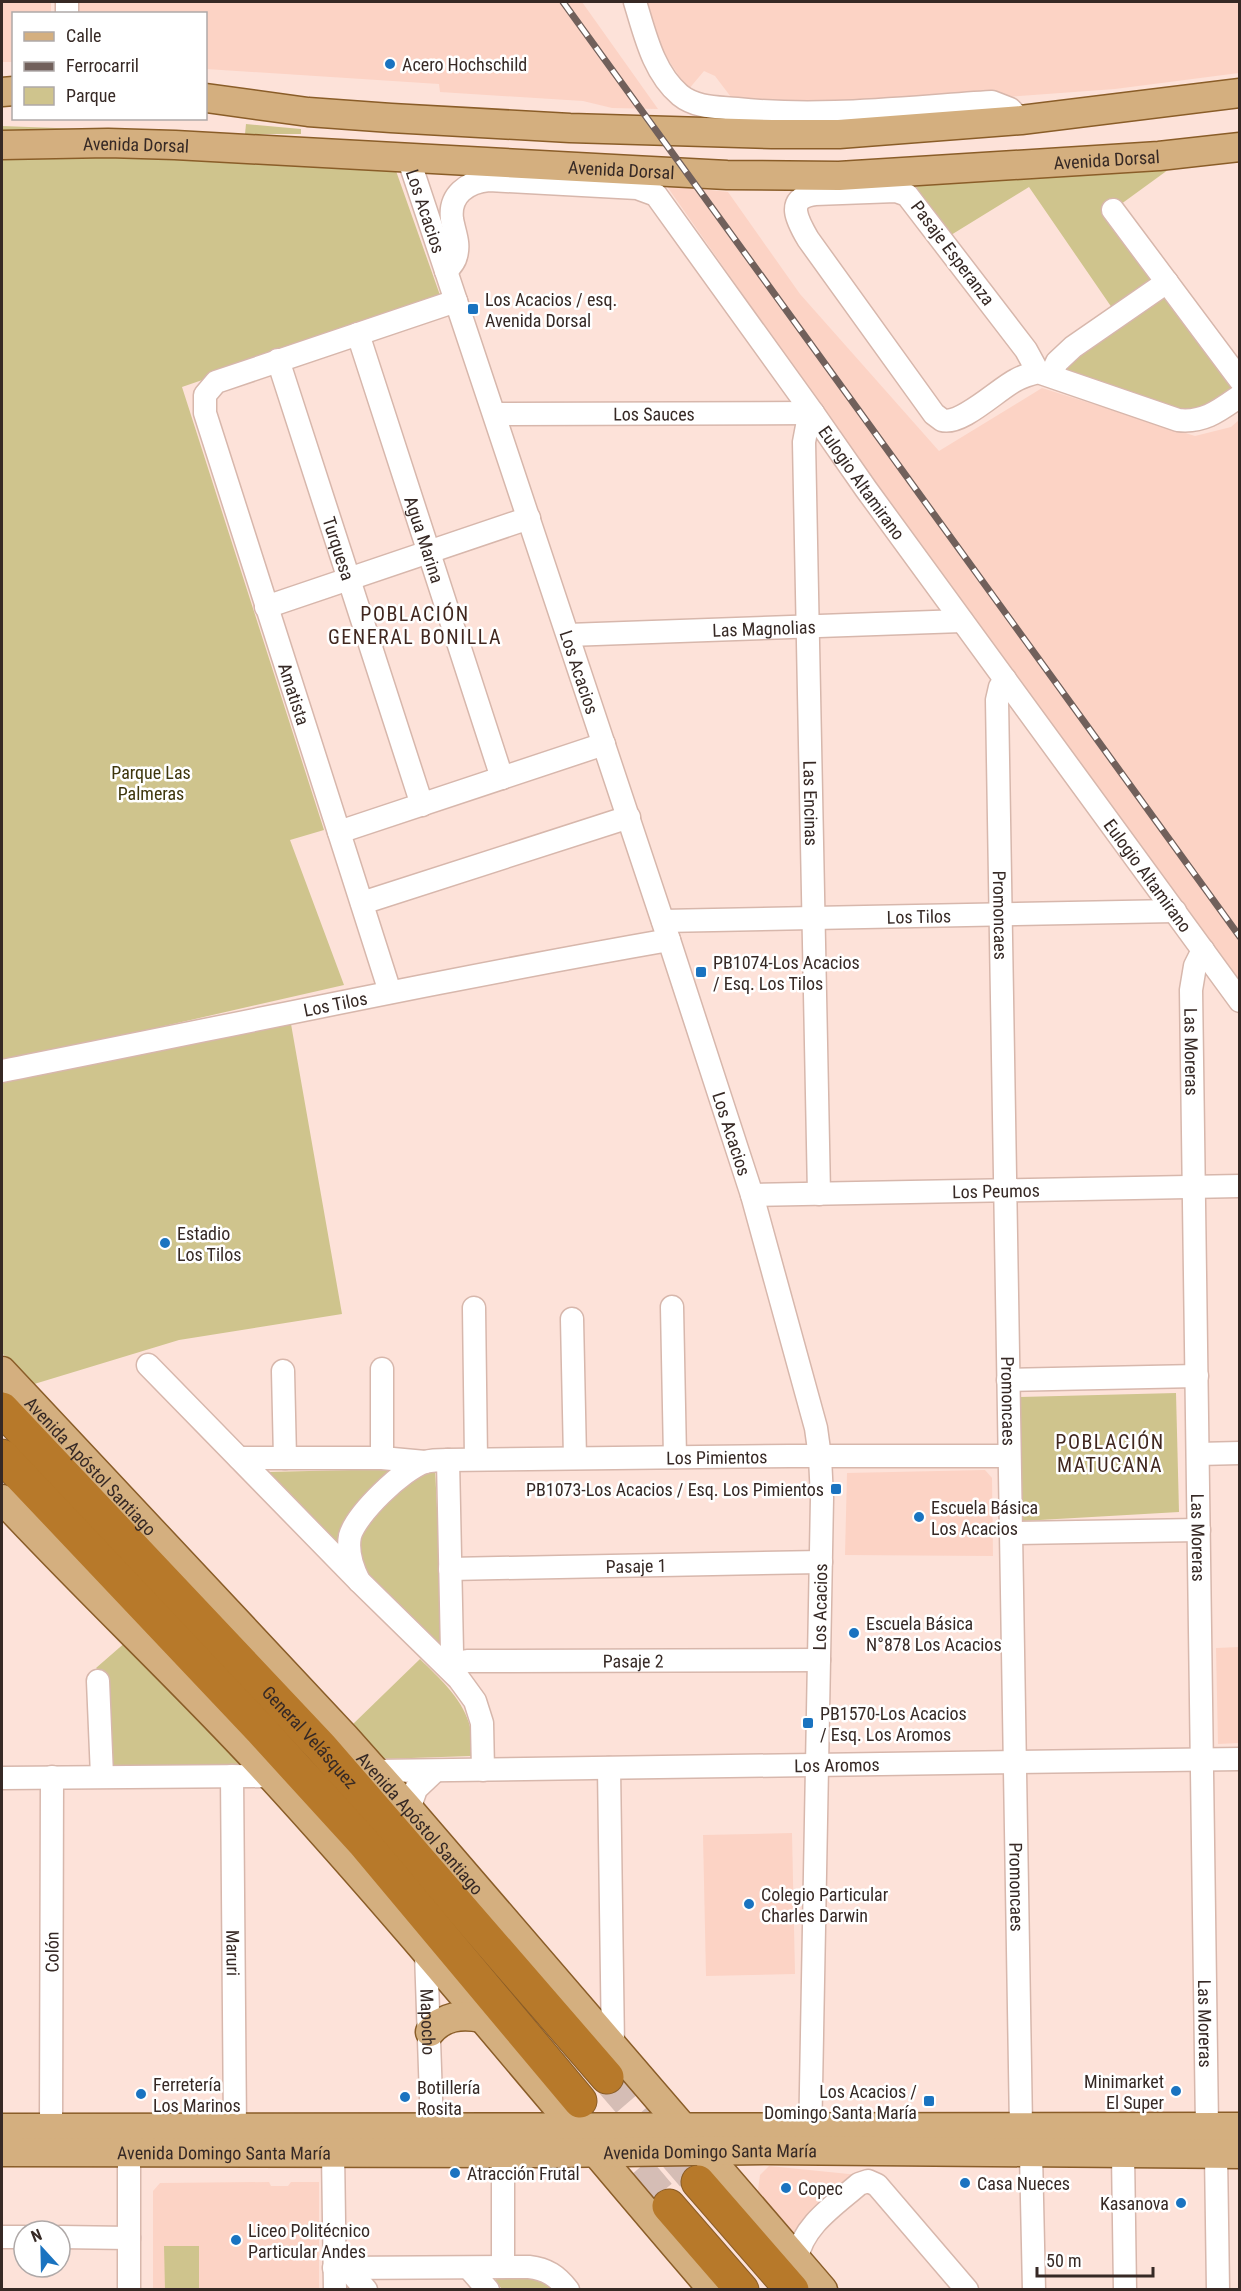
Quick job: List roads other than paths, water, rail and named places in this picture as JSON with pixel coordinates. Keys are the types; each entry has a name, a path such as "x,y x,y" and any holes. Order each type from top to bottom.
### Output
{"highway":[{"path":"5,1413 167,1550"},
{"name":"General Velásquez","path":"5,1413 321,1747 610,2062"},
{"name":"General Velásquez","path":"2,1456 10,1481 261,1730 364,1843 576,2114"},
{"path":"701,2167 794,2274"},
{"path":"669,2206 742,2289"}],"main road":[{"path":"207,98 308,112 391,118 570,128 772,134 882,132 1020,120 1239,93"},
{"path":"391,118 404,138 408,157"},
{"name":"Avenida Dorsal","path":"2,145 108,143 175,145 727,175 839,176 1239,150"},
{"name":"Avenida Apóstol Santiago","path":"2,1371 409,1809 610,2062 683,2127 701,2167 746,2200 794,2274 823,2289"},
{"path":"10,1481 144,1643 271,1776 482,2018 576,2114 594,2153 713,2289"},
{"path":"430,2032 440,2023 451,2018 464,2016 482,2018"},
{"name":"Avenida Domingo Santa María","path":"2,2128 432,2127 576,2114 810,2139 1031,2154 1228,2154"},
{"name":"Avenida Domingo Santa María","path":"2,2152 594,2153 701,2167 810,2139 1021,2127 1239,2127"},
{"path":"746,2200 748,2172 754,2161 765,2150"}],"street":[{"path":"635,2 648,45 664,75 679,94 702,106 765,112 828,113 992,102 1010,109 1020,120"},
{"name":"Los Acacios","path":"408,157 666,930 752,1196 810,1401 820,1457 822,1498 810,2139"},
{"name":"Eulogio Altamirano","path":"446,272 456,260 458,249 452,220 453,203 461,190 472,183 489,180 644,189 660,199 866,489 1239,1001"},
{"name":"Pasaje Esperanza","path":"896,191 907,195 1045,373 1026,375 1014,381 959,418 946,421 934,414 808,239 795,213 801,199 815,194 896,191"},
{"path":"1113,210 1239,380"},
{"path":"1167,282 1073,347 1045,373 1178,420 1194,421 1206,418 1239,396"},
{"path":"278,360 456,301"},
{"name":"Agua Marina","path":"357,334 502,778"},
{"name":"Amatista","path":"278,360 216,382 205,395 205,413 390,992"},
{"name":"Turquesa","path":"278,360 422,805"},
{"name":"Los Sauces","path":"495,414 813,413"},
{"name":"Las Encinas","path":"813,413 807,426 804,442 819,1194"},
{"path":"266,606 529,518"},
{"name":"Las Magnolias","path":"568,635 962,621"},
{"name":"Promoncaes","path":"1005,679 1000,687 997,700 1021,2127"},
{"path":"339,832 604,744"},
{"path":"362,903 628,817"},
{"name":"Los Tilos","path":"2,1071 295,1013 666,930 813,920 1175,911"},
{"name":"Las Moreras","path":"1203,950 1196,966 1191,990 1207,2127"},
{"name":"Los Peumos","path":"752,1196 1239,1186"},
{"path":"672,1307 675,1457"},
{"path":"474,1308 476,1460"},
{"path":"572,1319 575,1458"},
{"path":"148,1365 239,1458"},
{"path":"382,1369 382,1458"},
{"path":"283,1371 285,1458"},
{"path":"1008,1380 1197,1376"},
{"path":"1198,1454 1239,1453"},
{"name":"Los Pimientos","path":"239,1458 382,1458 425,1462 575,1458 1009,1456"},
{"name":"Los Pimientos","path":"239,1458 359,1581 448,1667 466,1688 479,1712 484,1736 483,1770"},
{"path":"448,1460 452,1652 448,1667"},
{"name":"Los Pimientos","path":"359,1581 351,1561 349,1548 354,1525 394,1483 425,1462"},
{"path":"1011,1533 1199,1530"},
{"name":"Pasaje 1","path":"450,1569 821,1562"},
{"name":"Pasaje 2","path":"448,1667 467,1661 819,1660"},
{"path":"98,1681 102,1776"},
{"name":"Los Aromos","path":"375,1771 1239,1759"},
{"path":"609,1768 610,2062"},
{"path":"409,1809 416,1789 435,1771"},
{"name":"Maruri","path":"232,1776 236,2129"},
{"path":"2,1778 271,1776"},
{"name":"Colón","path":"51,2128 52,1777"},
{"name":"Mapocho","path":"426,1953 432,2127"},
{"path":"129,2152 129,2289"},
{"path":"333,2152 339,2275"},
{"path":"503,2153 503,2267"},
{"path":"1031,2154 1034,2289"},
{"path":"1123,2154 1125,2289"},
{"path":"1218,2289 1228,2154"},
{"path":"794,2274 801,2242 810,2228 859,2184 868,2181 877,2186 968,2289"},
{"path":"72,2237 129,2238"},
{"path":"339,2275 469,2268 538,2268 554,2274 568,2289"},
{"path":"469,2268 488,2289"},
{"path":"339,2275 366,2289"}],"tunnel":[{"path":"607,2077 698,2182"},
{"path":"606,2132 669,2206"}],"railway":[{"path":"563,2 1240,937"}],"place":[{"name":"Acero Hochschild","path":"390,64"},
{"name":"Los Acacios / esq. Avenida Dorsal","path":"473,309"},
{"name":"PB1074-Los Acacios / Esq. Los Tilos","path":"701,972"},
{"name":"Estadio Los Tilos","path":"165,1243"},
{"name":"PB1073-Los Acacios / Esq. Los Pimientos","path":"836,1489"},
{"name":"Escuela Básica Los Acacios","path":"919,1517"},
{"name":"Escuela Básica N°878 Los Acacios","path":"854,1633"},
{"name":"PB1570-Los Acacios / Esq. Los Aromos","path":"808,1723"},
{"name":"Colegio Particular Charles Darwin","path":"749,1904"},
{"name":"Minimarket El Super","path":"1176,2091"},
{"name":"Ferretería Los Marinos","path":"141,2094"},
{"name":"Botillería Rosita","path":"405,2097"},
{"name":"Los Acacios / Domingo Santa María","path":"929,2101"},
{"name":"Atracción Frutal","path":"455,2173"},
{"name":"Casa Nueces","path":"965,2183"},
{"name":"Copec","path":"786,2188"},
{"name":"Kasanova","path":"1181,2203"},
{"name":"Liceo Politécnico Particular Andes","path":"236,2240"}],"district":[{"name":"POBLACIÓN GENERAL BONILLA","path":"415,626"},
{"name":"POBLACIÓN MATUCANA","path":"1110,1454"}],"park label":[{"name":"Parque Las Palmeras","path":"151,782"}]}
